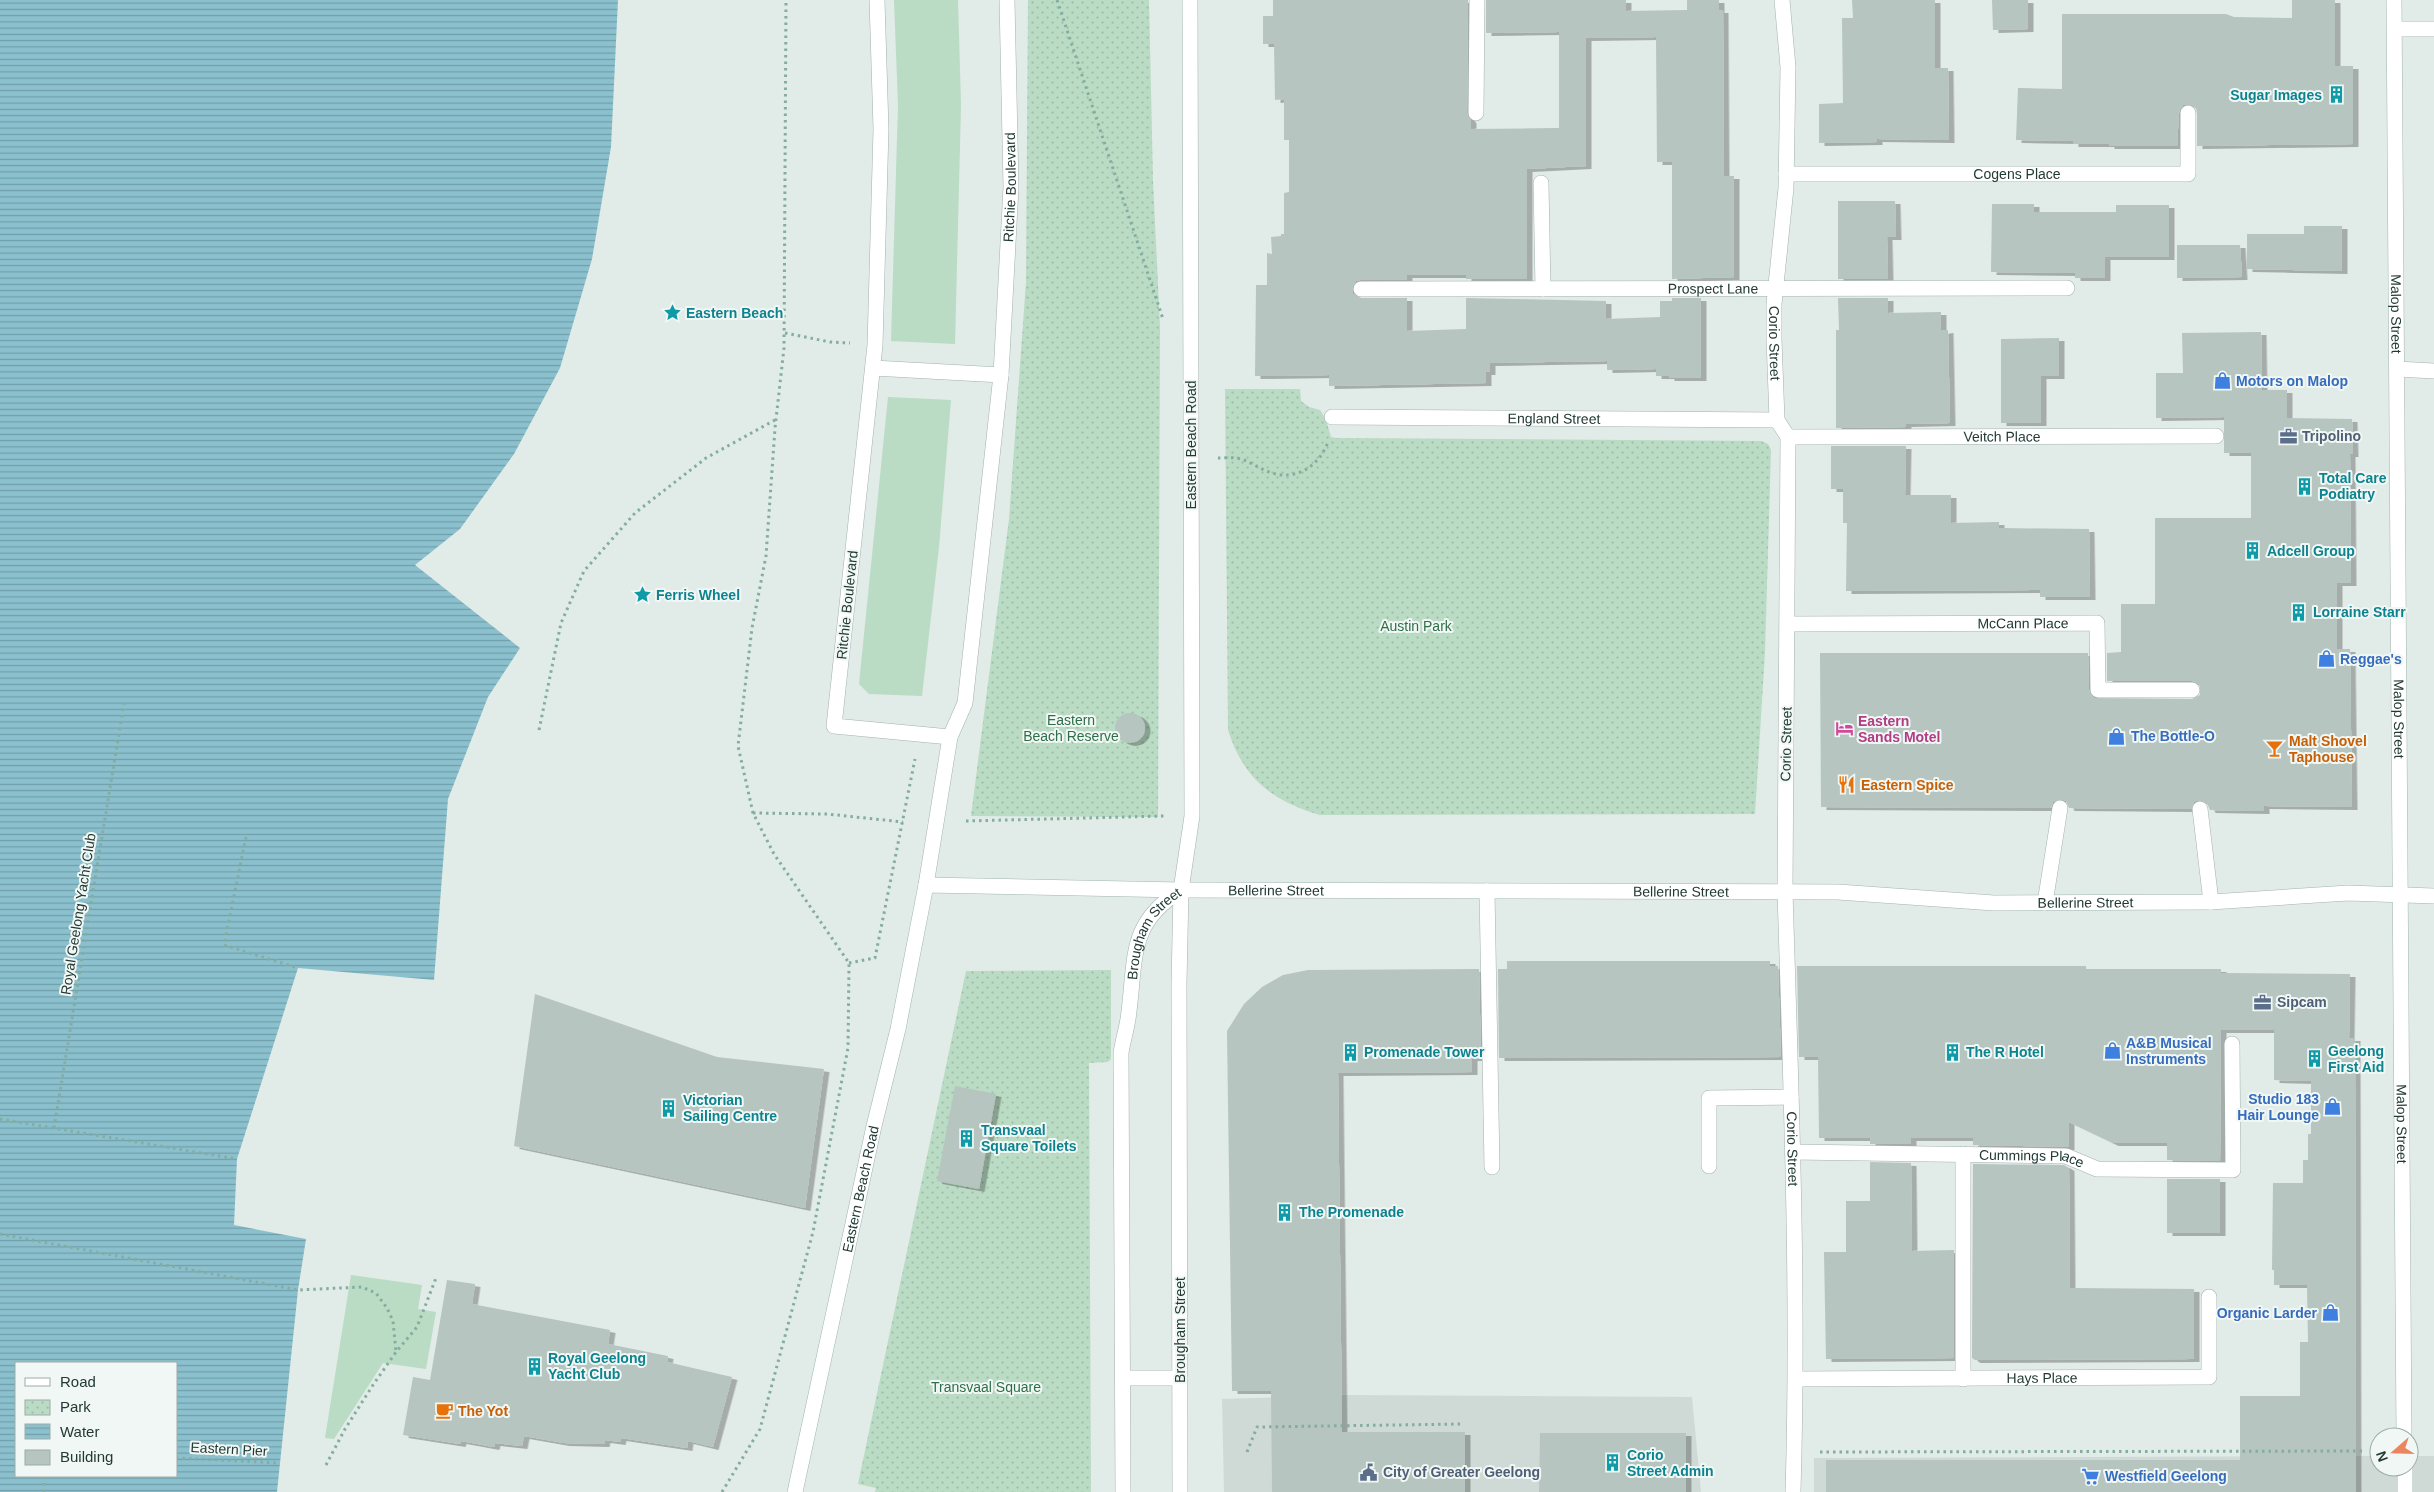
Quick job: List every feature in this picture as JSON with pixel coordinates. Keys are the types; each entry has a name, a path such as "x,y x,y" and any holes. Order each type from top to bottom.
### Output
{"street":[{"name":"Ritchie Boulevard","path":"877,0 881,129 875,345 834,726 950,736"},
{"name":"Ritchie Boulevard","path":"926,885 950,736 964,702 1001,375 1011,188 1007,0"},
{"name":"Eastern Beach Road","path":"1181,890 1192,816 1190,0"},
{"path":"1476,114 1478,0"},
{"name":"Corio Street","path":"1777,420 1774,339 1776,289 1786,174 1788,67 1782,0"},
{"name":"Malop Street","path":"2394,0 2404,1427"},
{"path":"2395,29 2434,29"},
{"name":"Cogens Place","path":"1786,174 2188,174 2188,113"},
{"path":"1541,183 1543,289"},
{"name":"Prospect Lane","path":"1361,289 2067,288"},
{"path":"873,368 1001,375"},
{"path":"2397,370 2434,371"},
{"name":"England Street","path":"1332,417 1777,420"},
{"path":"1777,420 1788,437"},
{"name":"Veitch Place","path":"1788,437 2216,436"},
{"name":"Corio Street","path":"1788,437 1785,891 1793,1152 1796,1380 1793,1492"},
{"name":"McCann Place","path":"1788,624 2097,623 2098,690 2192,690"},
{"path":"2045,903 2060,808"},
{"path":"2200,809 2211,902"},
{"name":"Eastern Beach Road","path":"795,1492 874,1126 898,1029 926,885"},
{"name":"Bellerine Street","path":"926,885 1181,890 1785,891 1838,892 1994,904 2211,902 2348,893 2434,896"},
{"name":"Brougham Street","path":"1180,1492 1179,984 1181,890"},
{"name":"Brougham Street","path":"1123,1492 1120,1052 1129,1014 1137,945 1142,930 1154,910 1181,890"},
{"path":"1487,891 1492,1167"},
{"name":"Cummings Place","path":"1793,1152 2066,1156 2097,1169 2232,1170 2232,1044"},
{"path":"1709,1166 1709,1098 1791,1097"},
{"path":"1963,1154 1963,1379"},
{"name":"Hays Place","path":"1796,1380 2209,1377 2209,1297"},
{"path":"1123,1378 1180,1378"},
{"path":"2405,1477 2405,1492"}],"path":[{"path":"722,1492 760,1428 813,1232 848,1048 849,963 774,854 753,813 738,746 752,628 766,556 784,333 786,0"},
{"path":"1057,0 1166,327"},
{"path":"784,333 830,342 875,345"},
{"path":"1218,458 1239,458 1279,475 1302,472 1316,464 1325,450 1332,417"},
{"path":"539,730 561,622 584,571 635,513 706,458 776,420"},
{"name":"Royal Geelong Yacht Club","path":"54,1128 124,703"},
{"path":"849,963 874,958 903,822 919,733"},
{"path":"753,813 827,814 903,822"},
{"path":"966,821 1165,817"},
{"path":"246,837 224,946 298,968"},
{"path":"0,1119 237,1159"},
{"path":"0,1234 298,1290 362,1287 376,1293 387,1308 393,1321 396,1352"},
{"path":"326,1465 345,1429 396,1352 417,1327 436,1278"},
{"path":"1247,1452 1257,1427 1462,1424"},
{"path":"1820,1452 2364,1451"},
{"name":"Eastern Pier","path":"178,1458 280,1463"},
{"path":"44,1477 44,1492"}],"shaded area":[{"path":"1348,1395 1692,1397 1701,1492 1224,1492 1222,1399"},
{"name":"Westfield Geelong","path":"2369,1456 2369,1477 2419,1477 2419,1456 2434,1456 2434,1492 1814,1492 1814,1458"}],"green space":[{"path":"894,0 958,0 961,106 955,344 891,341 898,105"},
{"name":"Eastern Beach Reserve","path":"1028,0 1149,0 1153,181 1160,327 1158,817 971,816 1009,519 1026,282"},
{"name":"Austin Park","path":"1225,389 1300,389 1301,401 1309,407 1320,410 1326,420 1331,437 1336,438 1761,441 1768,444 1771,450 1765,652 1755,814 1320,815 1287,803 1274,795 1251,774 1242,762 1228,730"},
{"path":"888,397 951,400 939,547 922,696 869,694 859,684"},
{"name":"Transvaal Square","path":"1111,970 1111,1059 1108,1062 1089,1063 1091,1492 875,1492 876,1488 858,1484 966,971"},
{"path":"351,1275 422,1285 418,1309 436,1312 426,1369 383,1363 334,1439 325,1438"}],"water":[{"path":"0,0 618,0 611,147 592,259 560,368 514,454 460,529 415,565 520,648 488,697 448,799 434,980 298,968 237,1159 234,1225 306,1239 298,1290 277,1492 0,1492"}],"building":[{"path":"1273,0 1468,0 1467,113 1471,121 1471,129 1559,128 1559,32 1486,33 1486,0 1626,0 1626,11 1687,10 1687,0 1719,0 1719,10 1723,10 1724,176 1734,176 1734,277 1672,279 1672,162 1657,162 1656,37 1586,38 1586,166 1527,169 1527,279 1466,279 1466,275 1407,275 1407,280 1356,281 1352,289 1353,294 1361,298 1407,298 1407,331 1466,329 1466,298 1606,301 1606,319 1660,317 1660,301 1672,301 1672,298 1701,298 1701,378 1656,376 1656,369 1607,370 1607,361 1490,363 1490,372 1486,372 1486,383 1329,386 1329,375 1255,376 1256,285 1267,285 1267,253 1272,254 1271,237 1284,234 1284,193 1289,192 1289,140 1284,140 1284,99 1275,100 1274,44 1263,44 1263,16 1273,16"},
{"path":"1852,0 1935,0 1935,68 1948,68 1949,140 1877,139 1877,142 1819,143 1819,104 1843,103 1842,18 1853,18"},
{"path":"1992,0 2028,0 2028,29 1993,30"},
{"path":"2292,0 2335,0 2335,66 2353,66 2353,144 2197,146 2196,108 2188,104 2183,105 2179,113 2177,146 2109,146 2109,144 2073,144 2073,141 2016,140 2018,88 2062,89 2062,14 2226,14 2234,17 2292,18"},
{"path":"1838,201 1895,201 1896,237 1887,237 1888,279 1838,279"},
{"path":"1992,204 2034,204 2034,212 2116,212 2116,205 2169,205 2169,257 2105,257 2105,278 2075,278 2075,273 1991,272"},
{"path":"2304,226 2342,226 2342,271 2247,269 2247,234 2304,234"},
{"path":"2177,245 2240,245 2242,277 2177,278"},
{"path":"1838,298 1888,298 1888,313 1941,312 1941,331 1948,330 1950,423 1906,424 1906,427 1836,428 1836,330 1839,330"},
{"path":"2261,332 2262,390 2287,390 2287,418 2352,419 2353,454 2350,454 2351,583 2337,583 2337,649 2350,649 2352,807 2264,806 2264,811 2210,810 2207,803 2199,800 2194,802 2191,809 2069,808 2066,801 2061,799 2053,802 2051,808 1821,807 1820,653 2088,653 2089,690 2094,698 2192,699 2200,695 2200,686 2192,681 2107,681 2107,653 2121,652 2121,604 2155,604 2155,518 2251,518 2251,453 2224,453 2224,417 2156,418 2156,373 2183,373 2182,333"},
{"path":"2059,338 2059,376 2041,376 2041,423 2001,423 2001,339"},
{"path":"1831,446 1906,446 1905,495 1951,495 1951,523 1999,522 1999,528 2089,529 2090,597 2040,597 2040,590 1846,591 1847,523 1843,523 1843,489 1831,489"},
{"path":"1130,713 1141,717 1145,728 1141,739 1130,743 1119,739 1115,728 1119,717"},
{"path":"1507,961 1770,961 1770,966 1778,966 1781,1057 1499,1058 1498,969 1507,969"},
{"path":"1797,966 2086,966 2086,969 2221,969 2221,973 2350,974 2349,1038 2355,1038 2356,1492 1826,1492 1826,1460 2240,1460 2240,1396 2300,1396 2300,1342 2308,1342 2307,1285 2274,1285 2274,1270 2272,1270 2273,1183 2303,1183 2303,1160 2308,1160 2308,1134 2311,1134 2311,1081 2274,1080 2274,1030 2221,1030 2220,1161 2167,1160 2167,1143 2113,1143 2069,1122 2069,1147 1973,1145 1973,1138 1911,1138 1911,1144 1870,1144 1870,1138 1819,1138 1818,1057 1799,1057"},
{"path":"1479,969 1481,1058 1472,1058 1472,1072 1338,1073 1342,1432 1465,1432 1465,1492 1272,1492 1271,1391 1232,1391 1227,1031 1244,1004 1262,987 1283,975 1308,970"},
{"name":"Victorian Sailing Centre","path":"535,994 717,1057 824,1069 805,1208 514,1146"},
{"name":"Transvaal Square Toilets","path":"955,1086 996,1094 979,1189 937,1181"},
{"path":"1870,1162 1911,1163 1912,1251 1954,1250 1954,1358 1826,1359 1824,1252 1846,1252 1846,1201 1870,1201"},
{"path":"1973,1164 2064,1165 2069,1168 2070,1288 2194,1289 2194,1359 1975,1360 1972,1358"},
{"path":"2167,1179 2220,1179 2220,1233 2167,1233"},
{"name":"Royal Geelong Yacht Club","path":"447,1280 475,1284 472,1304 610,1330 608,1344 668,1356 667,1362 732,1377 713,1447 688,1441 687,1448 621,1438 620,1442 605,1440 604,1444 564,1443 524,1436 522,1446 495,1443 494,1447 461,1441 460,1444 403,1435 413,1377 430,1380"},
{"name":"Corio Street Admin","path":"1540,1433 1686,1433 1686,1492 1539,1492"}],"place":[{"name":"Sugar Images","path":"2336,95"},
{"name":"Eastern Beach","path":"672,313"},
{"name":"Motors on Malop","path":"2222,381"},
{"name":"Tripolino","path":"2288,436"},
{"name":"Total Care Podiatry","path":"2305,486"},
{"name":"Adcell Group","path":"2253,551"},
{"name":"Ferris Wheel","path":"642,595"},
{"name":"Lorraine Starr","path":"2299,612"},
{"name":"Reggae's","path":"2326,659"},
{"name":"Eastern Sands Motel","path":"1844,729"},
{"name":"The Bottle-O","path":"2117,736"},
{"name":"Malt Shovel Taphouse","path":"2275,749"},
{"name":"Eastern Spice","path":"1847,785"},
{"name":"Sipcam","path":"2263,1002"},
{"name":"A&B Musical Instruments","path":"2112,1051"},
{"name":"Promenade Tower","path":"1350,1052"},
{"name":"The R Hotel","path":"1952,1052"},
{"name":"Geelong First Aid","path":"2314,1059"},
{"name":"Studio 183 Hair Lounge","path":"2333,1107"},
{"name":"Victorian Sailing Centre","path":"669,1108"},
{"name":"Transvaal Square Toilets","path":"967,1138"},
{"name":"The Promenade","path":"1285,1212"},
{"name":"Organic Larder","path":"2331,1313"},
{"name":"Royal Geelong Yacht Club","path":"534,1366"},
{"name":"The Yot","path":"444,1411"},
{"name":"Corio Street Admin","path":"1613,1463"},
{"name":"City of Greater Geelong","path":"1369,1472"},
{"name":"Westfield Geelong","path":"2091,1476"}]}
